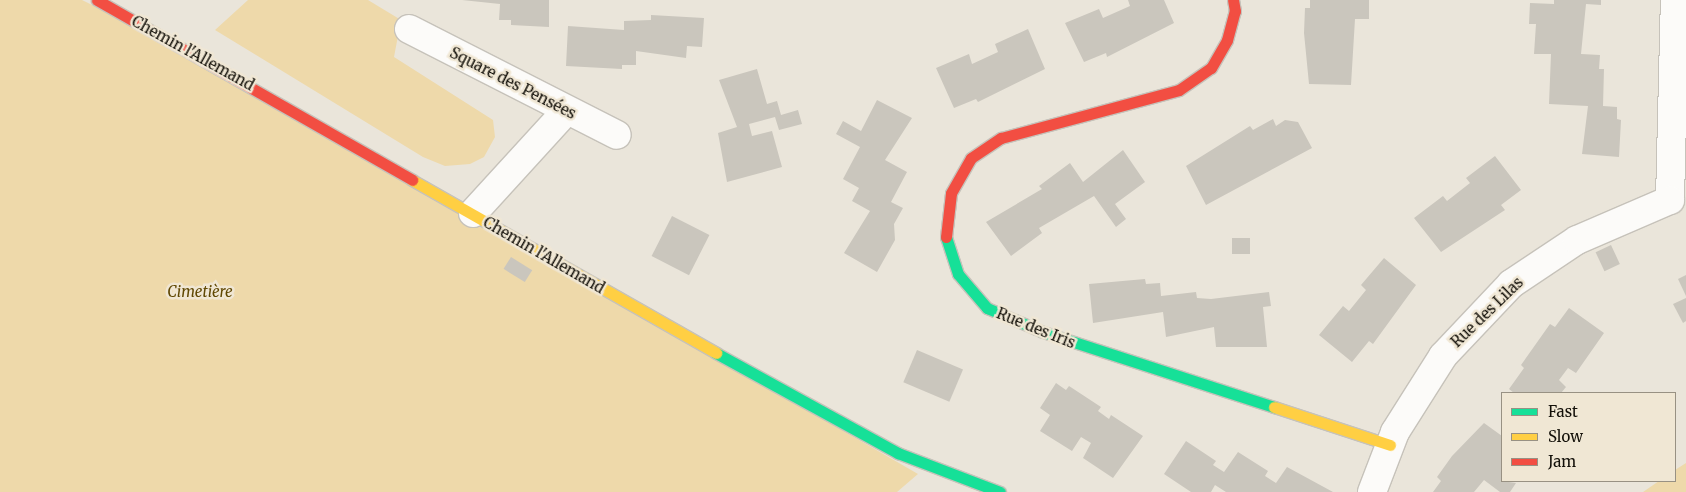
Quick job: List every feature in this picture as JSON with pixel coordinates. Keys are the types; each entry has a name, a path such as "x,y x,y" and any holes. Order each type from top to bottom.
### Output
{"street":[{"name":"Chemin l'Allemand","path":"97,0 898,453 1000,492"},
{"name":"Rue des Iris","path":"1233,0 1235,11 1227,40 1211,68 1179,90 1001,138 971,158 951,192 946,238 958,274 987,308 1043,332 1390,445"},
{"path":"1675,0 1680,50 1678,202"},
{"name":"Square des Pensées","path":"409,29 566,111 617,135"},
{"path":"473,214 566,111"},
{"name":"Rue des Lilas","path":"1372,492 1390,445 1443,356 1511,284 1577,240 1678,202"}],"green space":[{"name":"Cimetière","path":"0,0 82,0 177,47 918,474 897,492 0,492"},
{"path":"248,0 368,0 401,20 394,57 493,120 495,137 484,157 470,164 445,166 423,157 215,30"},
{"path":"1686,463 1686,492 1643,492 1658,482 1676,482 1676,469"}],"building":[{"path":"462,0 549,0 549,27 511,25 511,20 499,20 500,4"},
{"path":"1128,0 1164,0 1174,23 1107,57 1106,53 1084,62 1065,23 1099,9 1103,18 1130,6"},
{"path":"1310,0 1369,0 1369,19 1355,19 1351,85 1309,84 1304,33 1305,8 1310,8"},
{"path":"1554,0 1601,0 1601,5 1586,4 1581,54 1600,55 1599,69 1604,69 1603,106 1617,107 1617,119 1621,120 1619,157 1582,154 1588,106 1549,104 1551,54 1534,54 1536,24 1529,24 1530,3 1554,4"},
{"path":"651,15 704,18 702,47 687,46 686,58 636,51 636,65 622,65 622,69 566,66 568,26 624,30 624,21 651,20"},
{"path":"1028,29 1045,69 978,102 976,99 954,108 936,68 969,54 972,64 998,52 995,44"},
{"path":"757,69 767,104 777,101 781,115 798,110 802,124 779,130 775,117 749,124 752,136 772,131 782,167 727,182 718,133 737,127 719,80"},
{"path":"877,100 912,118 885,160 907,172 891,202 903,208 894,224 895,240 877,272 844,253 870,211 852,201 859,188 843,179 860,147 836,134 843,121 861,131"},
{"path":"1273,119 1276,126 1285,120 1298,122 1312,148 1206,205 1186,166 1250,126 1253,130"},
{"path":"1123,150 1145,182 1115,204 1126,219 1116,227 1094,196 1039,228 1042,233 1011,256 986,222 1042,189 1039,186 1070,163 1083,182"},
{"path":"1495,156 1521,190 1501,205 1505,210 1441,252 1414,218 1443,196 1447,201 1470,183 1466,178"},
{"path":"672,216 709,235 689,275 652,256"},
{"path":"1232,238 1250,238 1250,254 1232,254"},
{"path":"1611,245 1620,264 1604,271 1596,252"},
{"path":"511,257 532,270 525,282 504,269"},
{"path":"1384,258 1416,285 1373,344 1369,341 1352,362 1319,335 1343,306 1349,311 1366,290 1361,285"},
{"path":"1686,275 1686,296 1678,279"},
{"path":"1145,279 1146,284 1160,283 1161,296 1196,292 1197,298 1211,299 1269,292 1271,306 1263,307 1267,347 1216,347 1214,327 1166,337 1163,312 1093,323 1089,284"},
{"path":"1686,298 1686,321 1683,323 1673,304"},
{"path":"1569,308 1604,333 1576,373 1568,368 1559,380 1566,387 1562,392 1513,392 1509,389 1524,368 1521,365 1550,324 1555,327"},
{"path":"917,350 963,370 949,402 903,382"},
{"path":"1056,383 1066,390 1069,386 1101,407 1098,411 1109,419 1111,415 1143,436 1113,478 1083,458 1091,443 1081,437 1072,451 1040,431 1050,415 1040,408"},
{"path":"1484,423 1501,435 1501,482 1516,483 1510,492 1500,492 1484,480 1474,492 1433,492 1441,481 1437,477 1452,456"},
{"path":"1186,441 1216,461 1213,465 1224,472 1238,452 1268,471 1265,476 1276,483 1287,467 1333,492 1226,492 1215,485 1211,492 1191,492 1164,474"}],"traffic: fast":[{"path":"946,237 958,274 987,308 1043,332 1274,407"},
{"path":"716,353 898,453 1000,492"}],"traffic: slow":[{"path":"412,180 716,353"},
{"path":"1274,407 1390,445"}],"traffic: jam":[{"path":"97,0 412,180"},
{"path":"946,237 951,193 971,158 1001,138 1179,90 1211,68 1227,40 1235,11 1233,0"}]}
